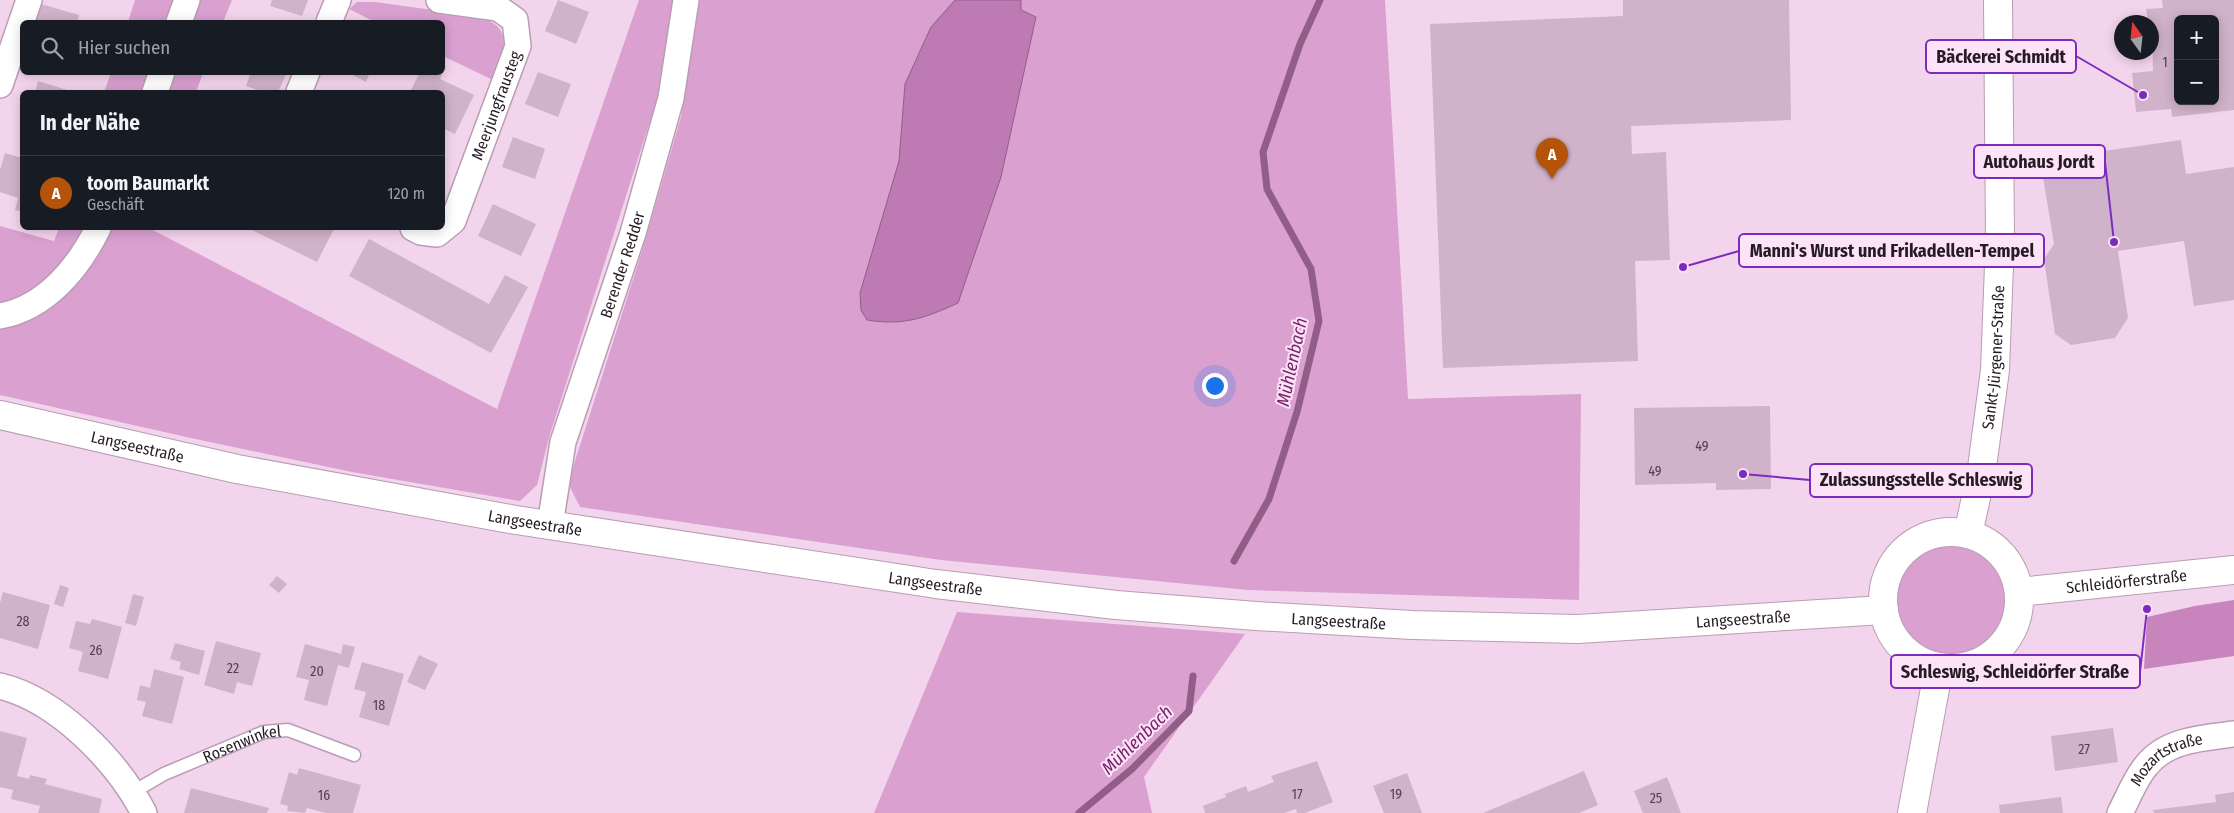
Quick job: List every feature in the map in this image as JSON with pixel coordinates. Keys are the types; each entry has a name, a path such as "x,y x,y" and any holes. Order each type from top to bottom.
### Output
{"street":[{"path":"22,20 29,0"},
{"path":"180,20 187,0"},
{"path":"330,20 338,0"},
{"name":"Meerjungfrausteg","path":"439,0 498,8 515,20 518,46 454,221 445,228"},
{"name":"Berender Redder","path":"550,525 563,442 634,234 671,98 686,0"},
{"name":"Sankt-Jürgener-Straße","path":"1968,534 1981,474 1995,370 2000,239 1998,0"},
{"path":"0,85 20,26"},
{"path":"156,90 161,75"},
{"path":"300,90 306,75"},
{"path":"0,316 36,302 64,280 97,230"},
{"name":"Meerjungfrausteg","path":"417,230 437,234 442,230"},
{"name":"Langseestraße","path":"0,415 237,469 550,525 936,584 1116,605 1266,617 1412,625 1578,629 1884,610"},
{"path":"1946,532 1968,534 1987,542 2003,555 2014,572 2019,592 2018,613 2011,632 1998,649 1982,661 1962,667 1940,667 1921,661 1903,648 1891,631 1884,610 1884,588 1892,567 1906,550 1924,537 1946,532"},
{"name":"Schleidörferstraße","path":"2019,592 2133,582 2234,570"},
{"path":"1912,813 1940,667"},
{"name":"Rosenwinkel","path":"0,686 20,691 72,724 104,756 138,802"},
{"name":"Mozartstraße","path":"2120,813 2146,765 2169,747 2194,739 2234,734"}],"lane":[{"name":"Rosenwinkel","path":"138,802 164,774 264,732 288,730 354,755"}],"shaded area":[{"path":"135,0 232,0 224,20 129,20"},
{"path":"639,0 673,0 658,96 550,434 537,485 520,501 352,472 0,395 0,226 54,241 58,230 153,230 497,409"},
{"path":"700,0 1385,0 1408,399 1581,394 1579,600 1248,590 941,560 580,507 568,483 643,248 681,117"},
{"path":"955,0 1021,0 1021,10 1036,17 1001,177 958,303 924,317 914,319 892,322 867,320 861,310 860,293 899,161 905,84 931,27"},
{"path":"357,2 375,2 484,17 498,27 504,40 503,54 493,80 445,57 445,20 371,20 349,9"},
{"path":"110,75 202,75 197,90 105,90"},
{"path":"1950,546 1971,550 1989,562 2001,580 2005,601 2001,622 1989,640 1971,652 1950,656 1929,652 1911,640 1899,622 1895,601 1899,580 1911,562 1929,550"},
{"path":"2234,600 2234,656 2144,669 2147,617 2195,606"},
{"path":"957,612 1245,634 1144,777 1152,813 874,813"}],"building":[{"path":"272,0 308,0 302,16 270,6"},
{"path":"558,0 589,12 576,44 545,31"},
{"path":"1623,0 1789,0 1791,120 1631,126 1632,154 1666,152 1670,260 1635,261 1638,361 1443,368 1430,24 1623,16"},
{"path":"2162,0 2234,0 2234,110 2172,117 2171,109 2136,112 2132,73 2153,71 2153,60 2159,60 2159,15 2147,15 2146,9 2163,8"},
{"path":"41,4 79,15 78,20 37,20"},
{"path":"538,72 571,84 558,117 525,104"},
{"path":"250,75 286,75 279,90 257,90 246,86"},
{"path":"353,75 369,75 366,82"},
{"path":"418,75 442,75 440,79 474,95 455,134 445,129 445,90 411,90"},
{"path":"38,81 67,90 36,90"},
{"path":"513,137 545,149 535,179 502,167"},
{"path":"2181,140 2186,174 2234,167 2234,300 2194,306 2184,241 2118,251 2128,318 2115,338 2071,345 2055,334 2044,259 2054,244 2043,177 2056,162 2097,155 2104,151"},
{"path":"5,153 20,157 20,211 15,210 18,198 0,192 0,170"},
{"path":"493,204 536,224 521,256 478,236"},
{"path":"252,230 333,230 317,262"},
{"path":"369,239 489,304 505,275 528,287 491,353 349,276"},
{"path":"1770,406 1771,489 1716,490 1716,483 1635,485 1634,408"},
{"path":"277,576 287,584 279,593 269,585"},
{"path":"60,585 69,588 63,607 54,604"},
{"path":"3,592 50,605 38,649 0,638 0,603"},
{"path":"133,594 144,597 136,626 125,623"},
{"path":"92,619 122,627 108,679 78,671 83,652 69,648 76,621 90,624"},
{"path":"216,641 261,653 252,686 237,682 234,694 204,685"},
{"path":"175,643 205,651 199,675 179,669 181,662 170,659"},
{"path":"305,644 341,654 343,644 355,647 349,668 338,665 327,706 304,700 309,680 296,677"},
{"path":"419,655 438,664 425,690 407,682"},
{"path":"362,662 404,674 389,726 359,717 366,692 354,689"},
{"path":"154,669 184,677 172,724 142,716 146,702 137,700 140,685 150,688"},
{"path":"2113,728 2118,762 2055,771 2051,736"},
{"path":"0,731 27,738 17,776 29,779 30,775 47,779 45,784 102,799 99,813 38,813 40,806 11,799 13,790 0,787"},
{"path":"1317,761 1333,802 1305,813 1297,813 1296,809 1284,813 1205,813 1203,806 1226,797 1225,794 1246,786 1248,792 1274,782 1271,776"},
{"path":"299,768 361,785 353,813 326,813 307,808 305,813 287,811 288,806 280,804 289,772 297,775"},
{"path":"1584,771 1598,805 1579,813 1483,813"},
{"path":"1407,773 1422,813 1384,813 1373,786"},
{"path":"1667,777 1681,813 1643,813 1634,791"},
{"path":"191,788 269,808 267,813 184,813"},
{"path":"2234,792 2234,813 2154,813 2153,810 2216,802 2215,795"},
{"path":"2061,797 2063,813 2000,813 1999,805"}],"waterway":[{"name":"Mühlenbach","path":"1234,561 1269,499 1297,412 1319,321 1311,269 1267,189 1263,152 1300,44 1320,0"},
{"name":"Mühlenbach","path":"1079,813 1132,769 1189,711 1193,676"}],"place":[{"name":"Bäckerei Schmidt","path":"2143,95"},
{"name":"toom Baumarkt","path":"1552,179"},
{"name":"Autohaus Jordt","path":"2114,242"},
{"name":"Manni's Wurst und Frikadellen-Tempel","path":"1683,267"},
{"name":"Zulassungsstelle Schleswig","path":"1743,474"},
{"name":"Schleswig, Schleidörfer Straße","path":"2147,609"}]}
